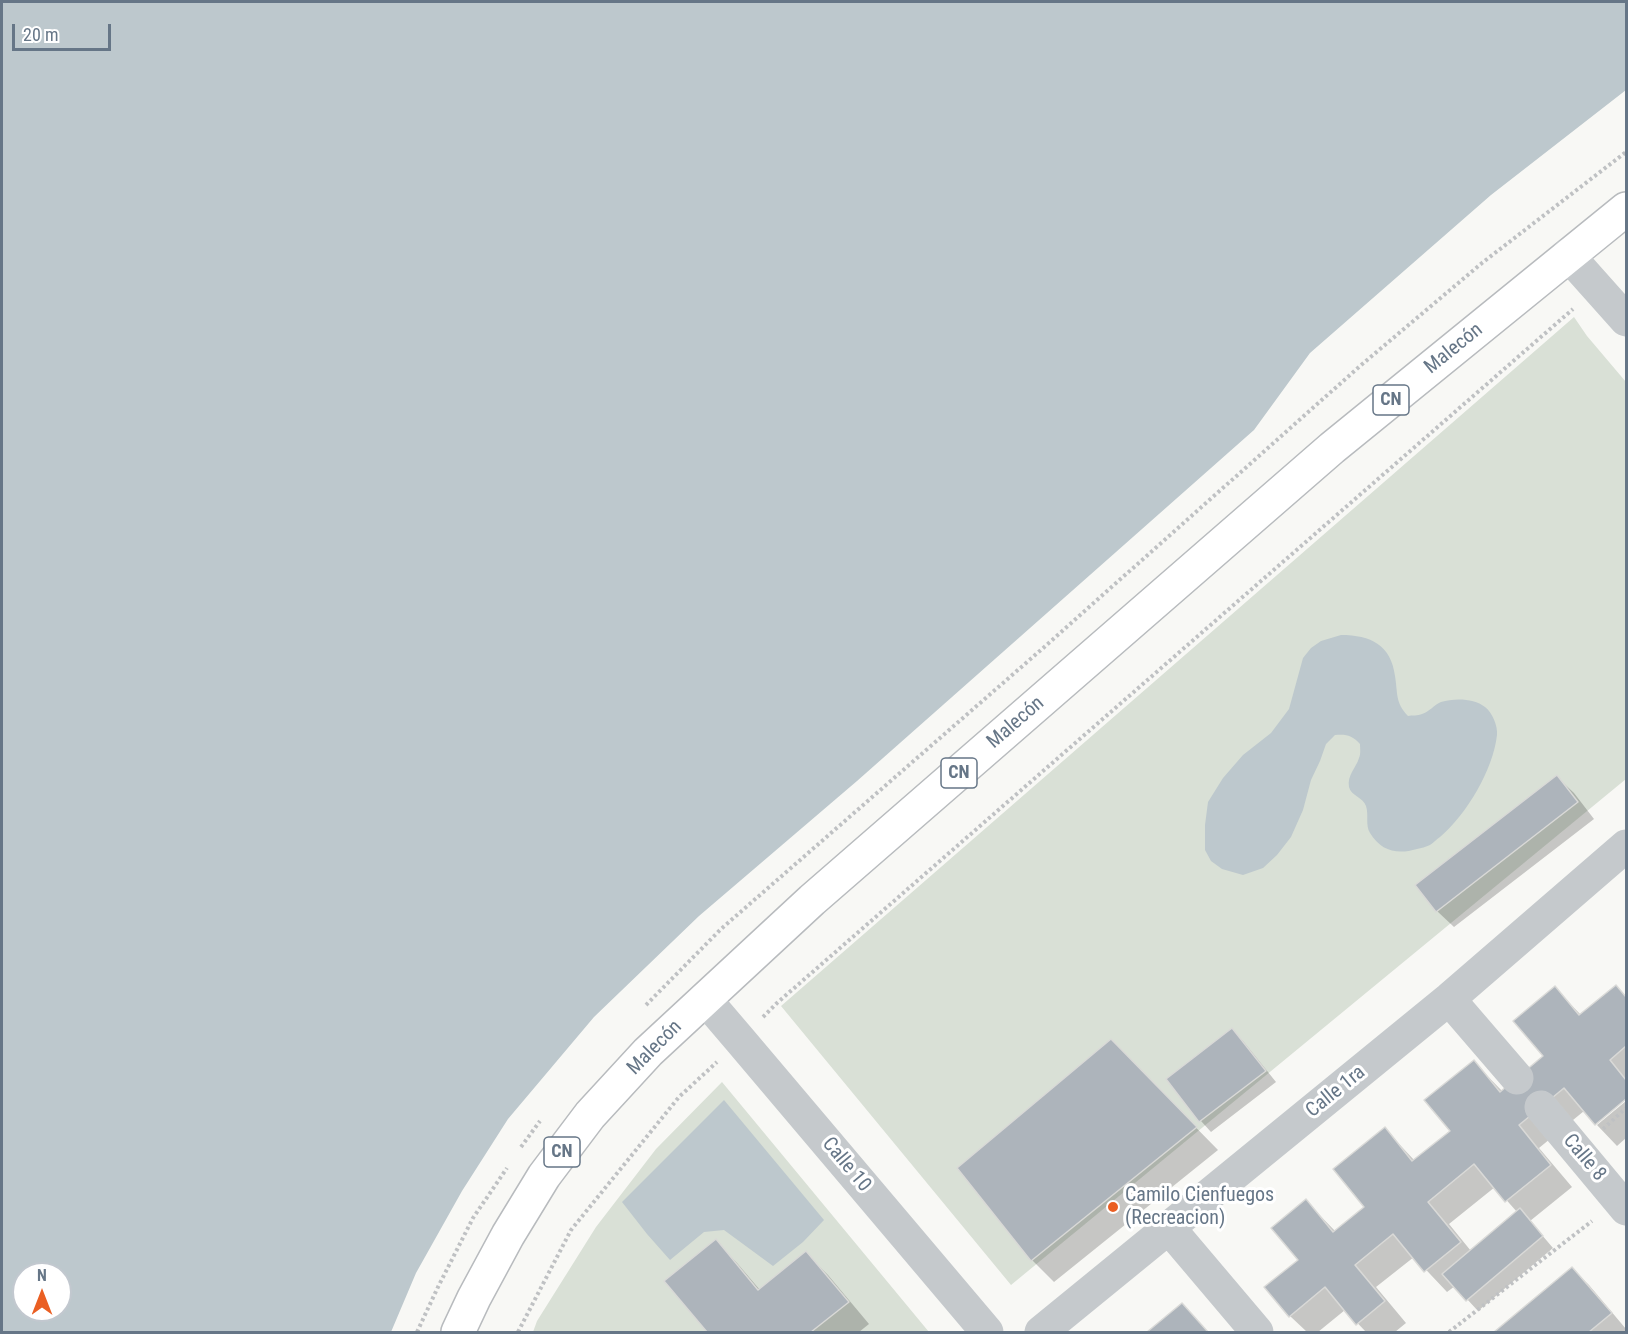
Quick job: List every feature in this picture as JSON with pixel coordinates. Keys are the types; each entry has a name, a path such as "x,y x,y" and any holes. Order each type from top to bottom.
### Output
{"highway":[{"name":"Malecón","path":"458,1332 508,1235 544,1176 590,1115 648,1052 812,900 1332,448 1626,209"}],"street":[{"path":"1568,255 1626,320"},
{"name":"Calle 1ra","path":"1041,1332 1449,999 1626,846"},
{"name":"Calle 10","path":"705,999 987,1332"},
{"path":"1449,999 1517,1078"},
{"name":"Calle 8","path":"1541,1107 1623,1205"},
{"path":"1169,1228 1257,1332"}],"path":[{"path":"518,1332 571,1230 679,1097 786,995 1597,287"},
{"path":"1449,1332 1623,1205"}],"shaded area":[{"path":"2,2 1626,2 1626,90 1491,195 1310,353 1254,430 857,781 699,916 594,1017 508,1119 462,1191 416,1273 391,1332 2,1332"},
{"path":"1574,317 1626,382 1626,779 1011,1285 781,1006"},
{"path":"1341,635 1362,637 1384,649 1393,665 1399,702 1408,716 1420,715 1441,702 1452,700 1475,702 1488,709 1497,735 1495,748 1484,777 1460,816 1431,844 1410,851 1390,850 1379,844 1370,833 1366,806 1349,787 1350,775 1360,756 1360,744 1349,736 1335,735 1326,744 1291,837 1277,855 1263,868 1243,875 1222,869 1211,861 1205,850 1208,802 1223,778 1243,755 1271,733 1289,709 1303,658 1321,641"},
{"path":"722,1082 929,1332 533,1332 537,1321 596,1227 656,1149"},
{"path":"724,1100 824,1220 803,1242 773,1266 724,1230 704,1232 670,1260 622,1202"}],"building":[{"path":"1557,775 1578,802 1436,912 1415,885"},
{"path":"1616,985 1626,997 1626,1046 1610,1060 1626,1080 1626,1099 1595,1125 1564,1088 1519,1125 1551,1165 1505,1202 1474,1164 1428,1202 1461,1242 1424,1272 1393,1234 1355,1265 1385,1301 1356,1325 1325,1287 1289,1317 1264,1287 1298,1260 1271,1228 1306,1199 1333,1232 1364,1207 1333,1169 1385,1127 1412,1161 1450,1131 1424,1100 1474,1060 1500,1092 1543,1056 1513,1021 1555,986 1579,1015"},
{"path":"1232,1028 1266,1071 1199,1122 1166,1079"},
{"path":"1111,1039 1197,1127 1031,1261 957,1168"},
{"path":"1520,1208 1543,1236 1466,1301 1442,1274"},
{"path":"716,1239 758,1290 806,1251 849,1302 811,1332 707,1332 664,1281"},
{"path":"1572,1267 1612,1313 1589,1332 1494,1332"},
{"path":"1182,1303 1208,1332 1147,1332"}],"place":[{"name":"Camilo Cienfuegos (Recreacion)","path":"1113,1207"}]}
